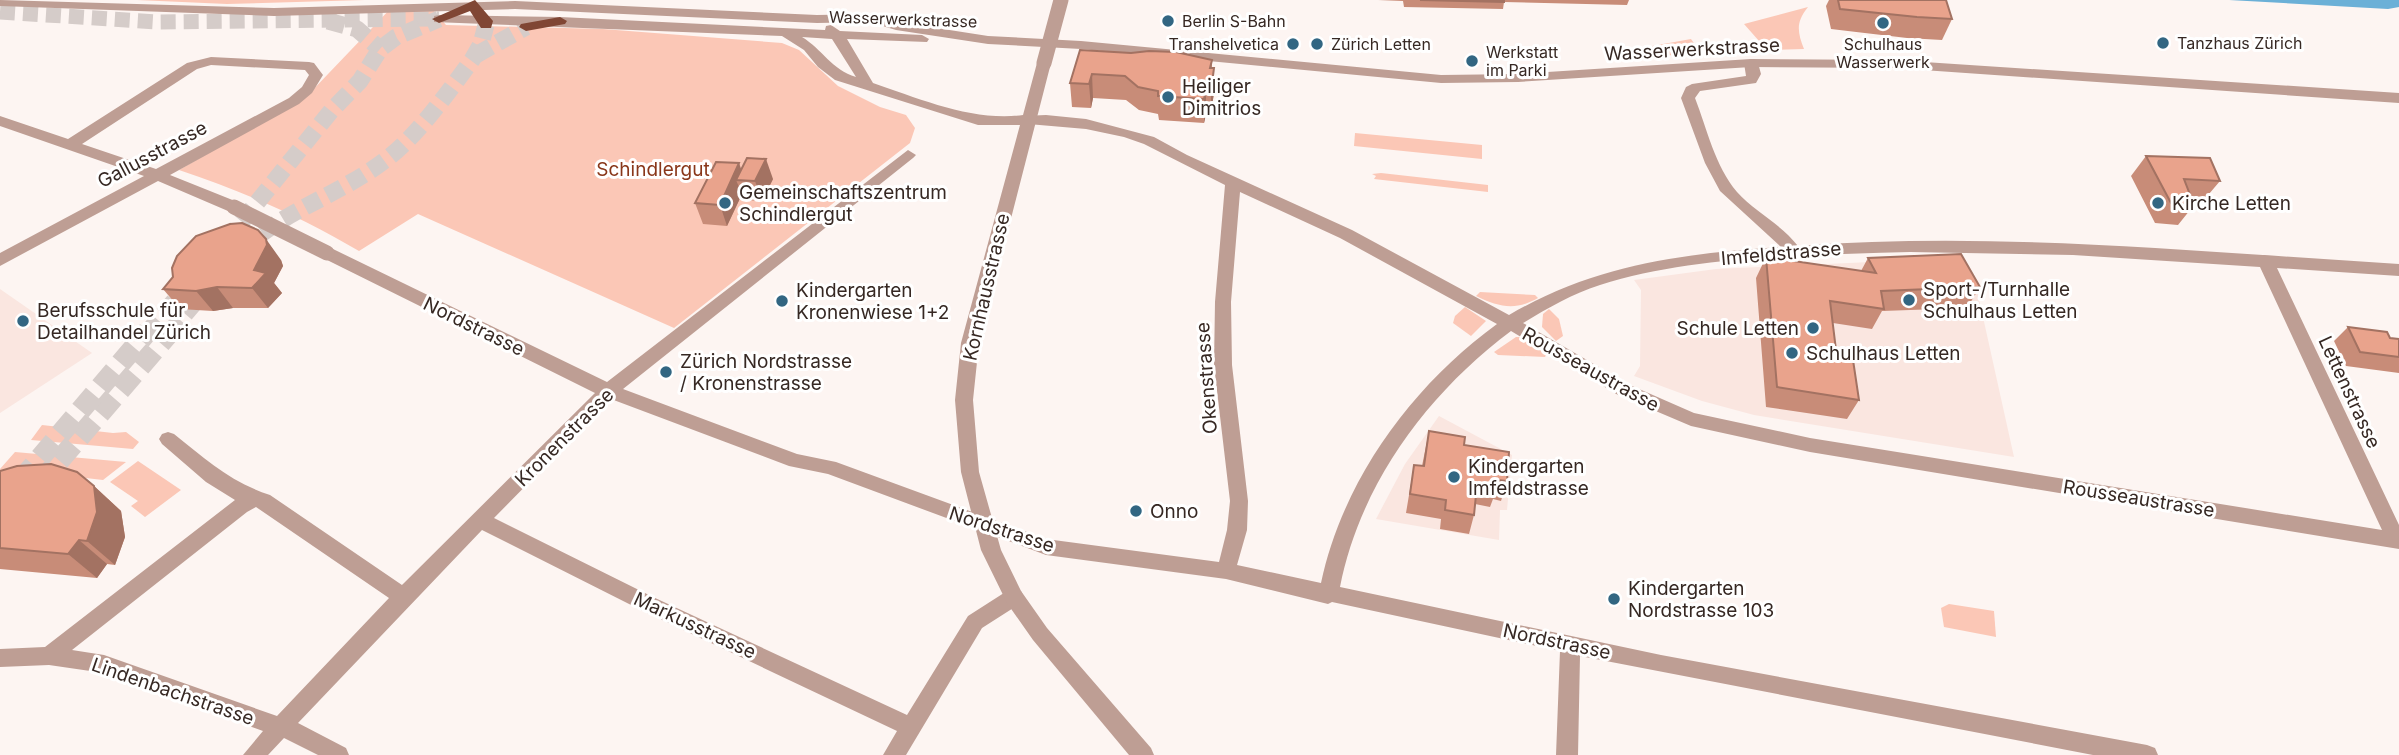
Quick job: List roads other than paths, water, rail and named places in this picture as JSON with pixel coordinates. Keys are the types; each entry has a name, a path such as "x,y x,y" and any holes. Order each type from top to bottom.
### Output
{"highway":[{"path":"439,19 473,4 486,23"},
{"path":"526,27 560,22"}],"street":[{"name":"Kornhausstrasse","path":"1061,0 978,308 966,370 964,400 970,472 991,550 1014,597 1040,634 1143,755"},
{"name":"Wasserwerkstrasse","path":"0,2 274,12 473,4 817,19 870,18 892,32"},
{"name":"Wasserwerkstrasse","path":"439,19 486,23 560,22 836,34 892,32 1081,45 1441,79 1518,78 1751,63 1894,64 2399,98"},
{"path":"817,19 836,34 867,85"},
{"name":"Rousseaustrasse","path":"783,32 817,53 823,64 840,77 978,120 1074,122 1132,136 1173,152 1182,159 1334,228 1510,323 1624,390 1691,419 1810,445 2398,541"},
{"path":"857,68 863,50 892,32"},
{"path":"817,53 823,42 836,34"},
{"name":"Gallusstrasse","path":"0,260 295,100 307,90 316,75 309,66 211,61 192,66 70,145"},
{"path":"1751,63 1754,74 1751,80 1697,88 1689,95 1723,183 1733,197 1776,229 1793,251"},
{"name":"Nordstrasse","path":"1,123 157,175 234,207 608,391 796,461 829,467 1046,547 1227,571 1328,595 1661,664 2147,755"},
{"name":"Kronenstrasse","path":"254,755 403,597 608,391 908,155"},
{"name":"Okenstrasse","path":"1227,571 1237,530 1238,500 1223,365 1223,302 1233,181"},
{"name":"Imfeldstrasse","path":"1328,595 1343,535 1376,468 1423,403 1475,349 1510,323 1549,300 1594,282 1642,269 1793,251 1894,245 1989,246 2265,260 2399,270"},
{"name":"Lettenstrasse","path":"2265,260 2398,541"},
{"path":"168,439 236,492 253,500 263,501 403,597"},
{"path":"49,656 240,506 253,500"},
{"name":"Markusstrasse","path":"481,521 646,603 910,727"},
{"path":"894,755 975,622 1014,597"},
{"path":"1567,755 1570,643"},
{"name":"Lindenbachstrasse","path":"0,658 49,656 104,664 306,736 338,755"}],"water":[{"path":"2229,0 2399,0 2399,7 2388,9"}],"tunnel":[{"path":"0,12 158,22 439,19"},
{"path":"380,49 396,37 439,19"},
{"path":"328,21 357,29 380,49"},
{"path":"243,249 276,224 367,173 408,140 472,60 481,44 486,25"},
{"path":"476,55 526,27"},
{"path":"226,241 331,111 360,81 380,49"},
{"path":"147,333 190,282"},
{"path":"169,333 204,292"},
{"path":"0,505 148,331"},
{"path":"39,484 171,331"}],"place":[{"name":"Berlin S-Bahn","path":"1168,21"},
{"name":"Schulhaus Wasserwerk","path":"1883,23"},
{"name":"Tanzhaus Zürich","path":"2163,43"},
{"name":"Transhelvetica","path":"1293,44"},
{"name":"Zürich Letten","path":"1317,44"},
{"name":"Werkstatt im Parki","path":"1472,61"},
{"name":"Heiliger Dimitrios","path":"1168,97"},
{"name":"Gemeinschaftszentrum Schindlergut","path":"725,203"},
{"name":"Kirche Letten","path":"2158,203"},
{"name":"Sport-/Turnhalle Schulhaus Letten","path":"1909,300"},
{"name":"Kindergarten Kronenwiese 1+2","path":"782,301"},
{"name":"Berufsschule für Detailhandel Zürich","path":"23,321"},
{"name":"Schule Letten","path":"1813,328"},
{"name":"Schulhaus Letten","path":"1792,353"},
{"name":"Zürich Nordstrasse / Kronenstrasse","path":"666,372"},
{"name":"Kindergarten Imfeldstrasse","path":"1454,477"},
{"name":"Onno","path":"1136,511"},
{"name":"Kindergarten Nordstrasse 103","path":"1614,599"}],"park label":[{"name":"Schindlergut","path":"653,169"}]}
